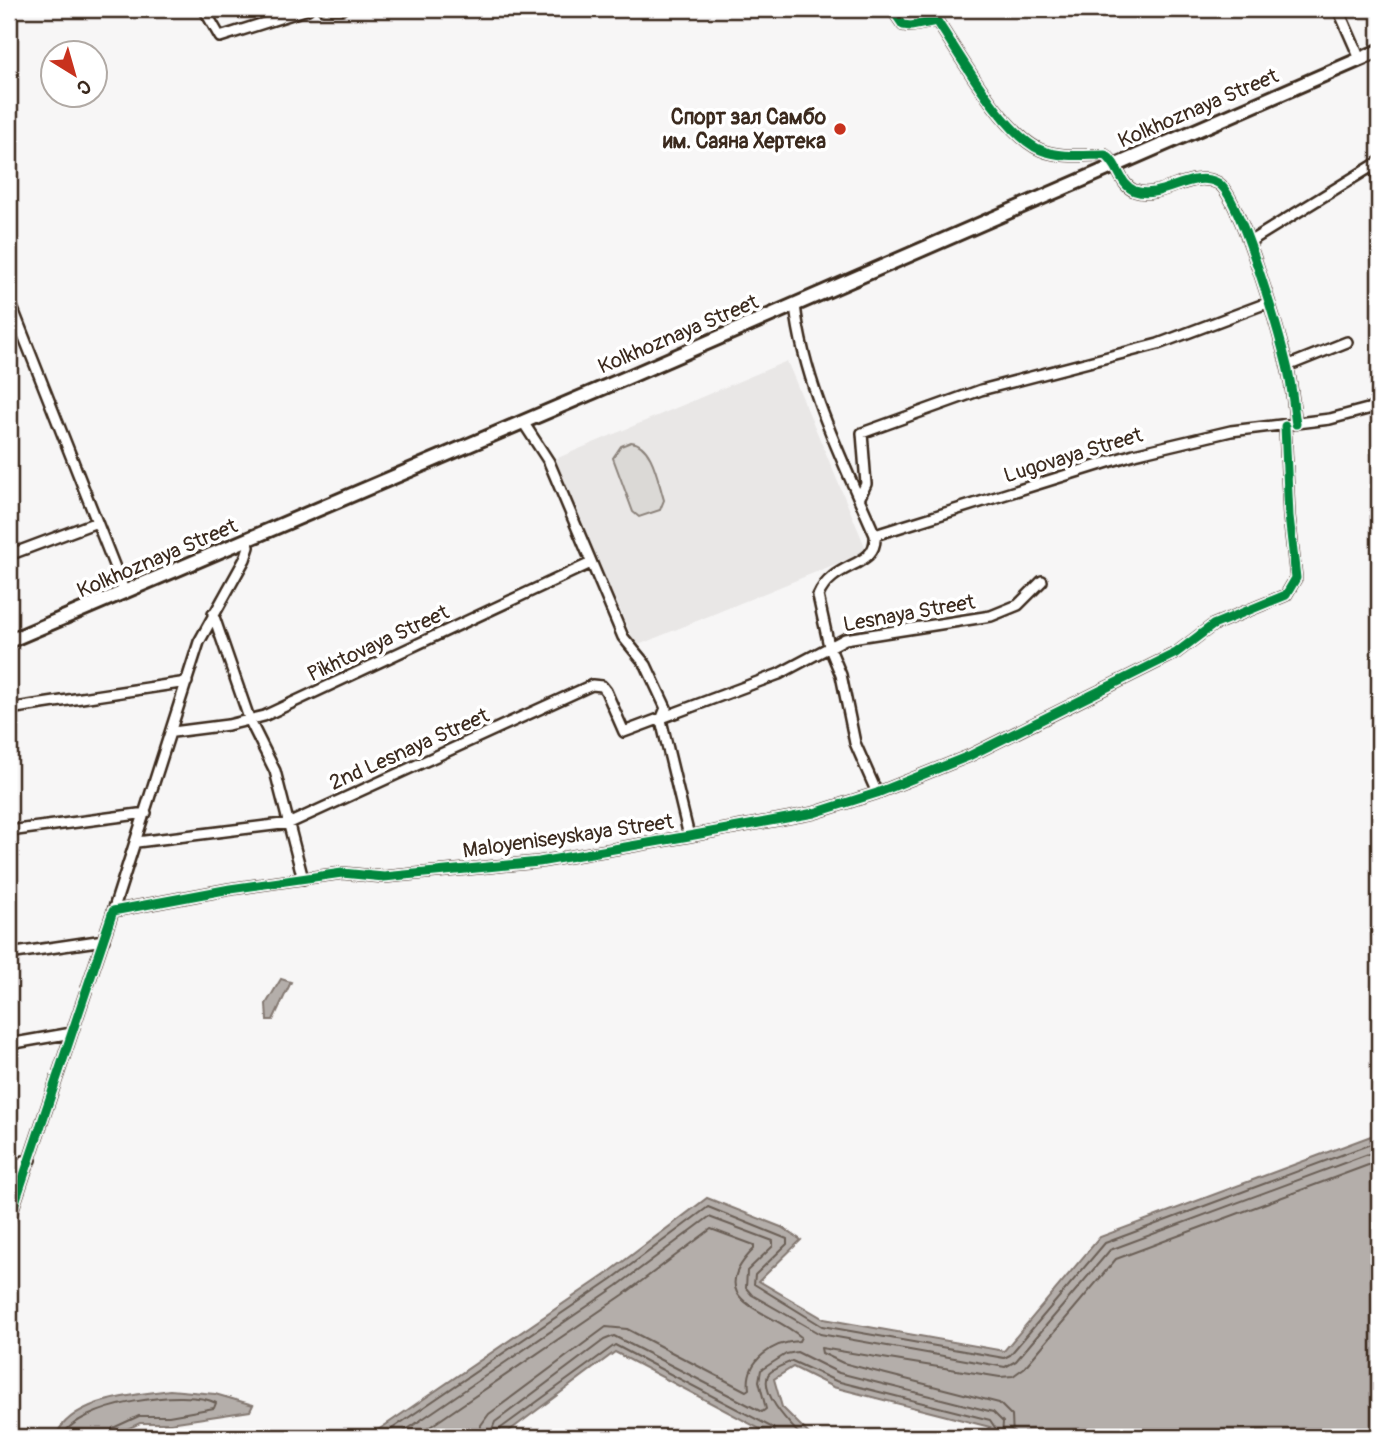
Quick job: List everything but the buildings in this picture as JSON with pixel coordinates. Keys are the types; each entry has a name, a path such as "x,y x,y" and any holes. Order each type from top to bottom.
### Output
{"main road":[{"name":"Kolkhoznaya Street","path":"9,641 795,305 1379,51"}],"street":[{"path":"204,9 220,37 308,9"},
{"path":"323,9 342,9"},
{"path":"892,9 903,24 911,26 937,21 1007,122 1027,142 1042,151 1105,155 1111,159 1129,188 1138,192 1149,193 1205,180 1219,183 1230,195 1249,242 1287,366 1296,424"},
{"path":"1338,9 1360,59"},
{"path":"1249,242 1377,164 1379,180"},
{"path":"9,299 13,323 125,593"},
{"path":"859,499 866,484 862,433 981,390 1158,344 1267,303"},
{"path":"795,305 798,336 814,388 875,535 874,550 869,556 832,574 818,596 829,646 841,675 855,743 877,793"},
{"path":"1287,366 1347,342"},
{"name":"Lugovaya Street","path":"875,535 1134,454 1231,431 1285,426 1379,406"},
{"path":"523,422 548,461 623,637 646,665 666,708 661,720 689,836"},
{"name":"Maloyeniseyskaya Street","path":"113,911 342,873 384,877 539,862 689,836 814,813 877,793 969,756 1176,653 1213,625 1286,595 1296,578 1289,516 1285,426"},
{"path":"9,555 97,522"},
{"path":"9,1220 137,842 199,642 245,559 249,547 247,540"},
{"name":"Pikhtovaya Street","path":"173,732 250,721 591,563"},
{"name":"Lesnaya Street","path":"661,720 779,674 829,646 872,633 991,616 1018,604 1042,581"},
{"path":"213,614 250,721 275,771 303,879"},
{"path":"9,709 187,682"},
{"name":"2nd Lesnaya Street","path":"137,842 290,823 592,685 606,691 624,732 661,720"},
{"path":"9,831 146,813"},
{"path":"9,954 104,940"},
{"path":"9,1044 72,1033"},
{"path":"9,1173 23,1161 31,1160"}],"shaded area":[{"path":"787,361 867,551 636,646 553,460"},
{"path":"631,442 645,449 650,456 664,500 660,510 639,517 633,512 613,458 621,446"}],"water":[{"path":"281,979 291,982 273,1020 267,1020 266,1004"},
{"path":"1379,1133 1379,1437 979,1437 990,1427 833,1387 793,1367 774,1379 782,1407 812,1437 775,1437 615,1352 501,1437 368,1437 608,1273 707,1198 781,1227 801,1240 759,1281 824,1319 1004,1351 1100,1237"},
{"path":"170,1390 215,1394 253,1405 250,1411 170,1423 140,1423 110,1437 55,1437 63,1424 89,1406 122,1397"}],"cycle path":[{"path":"892,9 903,25 937,21 998,112 1027,142 1041,150 1064,155 1105,155 1130,188 1145,193 1197,180 1218,183 1227,193 1237,213 1258,268 1287,366 1296,424"},
{"path":"9,1220 113,911 230,889 342,873 384,877 539,862 689,836 814,813 877,793 969,756 1176,653 1213,625 1286,595 1296,578 1289,516 1285,426"}],"place":[{"name":"Спорт зал Самбо им. Саяна Хертека","path":"840,129"}]}
